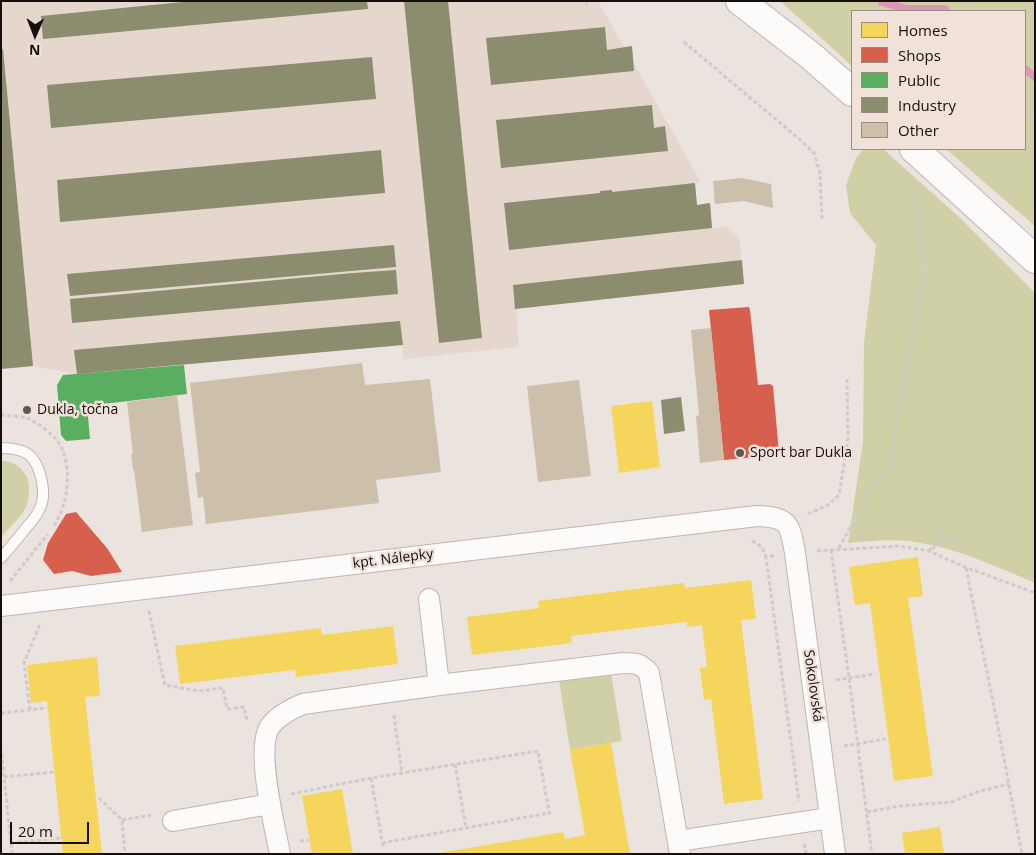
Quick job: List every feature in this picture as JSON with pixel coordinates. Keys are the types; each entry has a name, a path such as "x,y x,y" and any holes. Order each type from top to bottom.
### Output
{"main road":[{"path":"740,1 811,56 851,91"},
{"path":"915,150 1035,259"}],"street":[{"name":"kpt. Nálepky","path":"1,606 757,516 769,516 786,522"},
{"name":"Sokolovská","path":"786,522 792,534 795,553 835,854"},
{"path":"429,599 439,685"},
{"path":"280,854 265,774 264,754 266,734 270,725 288,710 303,704 439,685 623,663 635,663 644,666 649,673 679,847 801,822 830,818"},
{"path":"164,818 270,801"}],"lane":[{"path":"1,448 26,453 33,459 40,475 42,497 41,507 35,516 1,558"}],"path":[{"path":"586,1 587,8"},
{"path":"684,42 814,153 820,172 822,220"},
{"path":"838,549 870,490 890,463 924,270 918,212 908,178"},
{"path":"786,522 828,504 839,495 848,439 847,379"},
{"path":"929,550 944,527 941,522"},
{"path":"929,550 948,537 957,538"},
{"path":"806,854 766,557 838,549 899,546 929,550 966,567 1035,593"},
{"path":"831,550 872,854"},
{"path":"966,567 998,722 1022,854"},
{"path":"148,608 165,685 199,691 223,688 227,709 244,707 248,727"},
{"path":"30,710 24,663 42,621"},
{"path":"812,683 875,674"},
{"path":"1,713 47,708"},
{"path":"394,715 402,774"},
{"path":"821,750 885,739"},
{"path":"1,747 12,854"},
{"path":"270,801 372,778 538,751 549,815 382,844 372,778"},
{"path":"455,764 466,828"},
{"path":"4,777 54,772"},
{"path":"867,812 899,806 951,802 980,791 1009,784"},
{"path":"99,798 122,820 125,854"},
{"path":"122,820 164,818"},
{"path":"11,843 61,838"}],"shaded area":[{"path":"1,1 598,1 624,47 632,47 634,64 701,182 695,183 697,205 710,203 712,228 726,227 739,237 744,284 516,309 519,347 404,359 402,345 77,374 33,366 1,369"}],"green space":[{"path":"780,1 1035,1 1035,226 947,150 1026,150 1026,10 851,10 851,65"},
{"path":"863,150 884,150 959,217 1035,293 1035,583 979,560 936,546 912,541 894,540 848,543 863,442 864,343 876,245 850,213 846,185 856,158"},
{"path":"1,461 13,463 22,469 28,481 29,495 22,514 1,537"},
{"path":"611,673 622,741 570,750 559,680"}],"building: Homes":[{"path":"652,401 660,467 619,473 611,406"},
{"path":"918,557 923,596 908,598 933,776 894,781 870,603 855,605 849,567"},
{"path":"751,580 756,619 741,620 763,799 724,804 711,699 704,700 700,668 707,667 702,625 687,627 687,622 571,636 572,643 472,655 467,617 539,608 538,601 684,583 685,588"},
{"path":"393,626 398,664 296,677 295,670 180,684 175,646 321,628 322,635"},
{"path":"97,657 100,696 85,697 102,854 63,854 47,701 31,703 27,665"},
{"path":"611,743 630,854 440,854 563,832 565,839 585,835 570,750"},
{"path":"342,789 353,854 312,854 302,796"},
{"path":"940,827 944,854 905,854 902,833"}],"building: Shops":[{"path":"749,307 758,385 770,384 773,386 779,453 777,455 724,460 709,310"},
{"path":"76,512 107,548 122,572 91,576 72,571 54,574 43,560 48,543 66,514"}],"building: Public":[{"path":"184,365 187,394 87,406 90,439 66,441 61,435 57,385 63,375"}],"building: Industry":[{"path":"193,1 367,1 368,9 43,39 41,16"},
{"path":"404,1 448,1 482,338 439,343"},
{"path":"605,27 607,50 632,46 634,71 491,85 486,38"},
{"path":"1,49 3,49 33,366 1,369"},
{"path":"372,57 376,99 51,128 47,85"},
{"path":"652,105 654,128 665,126 668,151 501,168 496,120"},
{"path":"381,150 385,193 60,222 57,180"},
{"path":"695,183 697,205 710,203 712,228 509,250 504,203 600,193 600,191 612,190 612,192"},
{"path":"394,245 396,267 70,296 67,274"},
{"path":"742,260 744,284 515,309 513,285"},
{"path":"396,270 398,294 72,323 70,299"},
{"path":"400,321 403,345 77,374 74,350"},
{"path":"681,397 685,431 664,434 661,400"}],"building: Other":[{"path":"742,178 771,184 773,208 744,201 715,204 713,181"},
{"path":"711,328 724,460 700,463 696,416 699,415 691,330"},
{"path":"362,363 365,385 430,379 441,472 376,480 379,503 206,524 203,497 198,498 195,473 200,472 190,383"},
{"path":"579,380 591,476 538,482 527,386"},
{"path":"177,395 193,525 142,532 131,454 133,454 127,402"}],"waterway":[{"path":"879,1 907,9 945,9"},
{"path":"1026,70 1035,77"}],"place":[{"name":"Dukla, točna","path":"27,410"},
{"name":"Sport bar Dukla","path":"740,453"}]}
